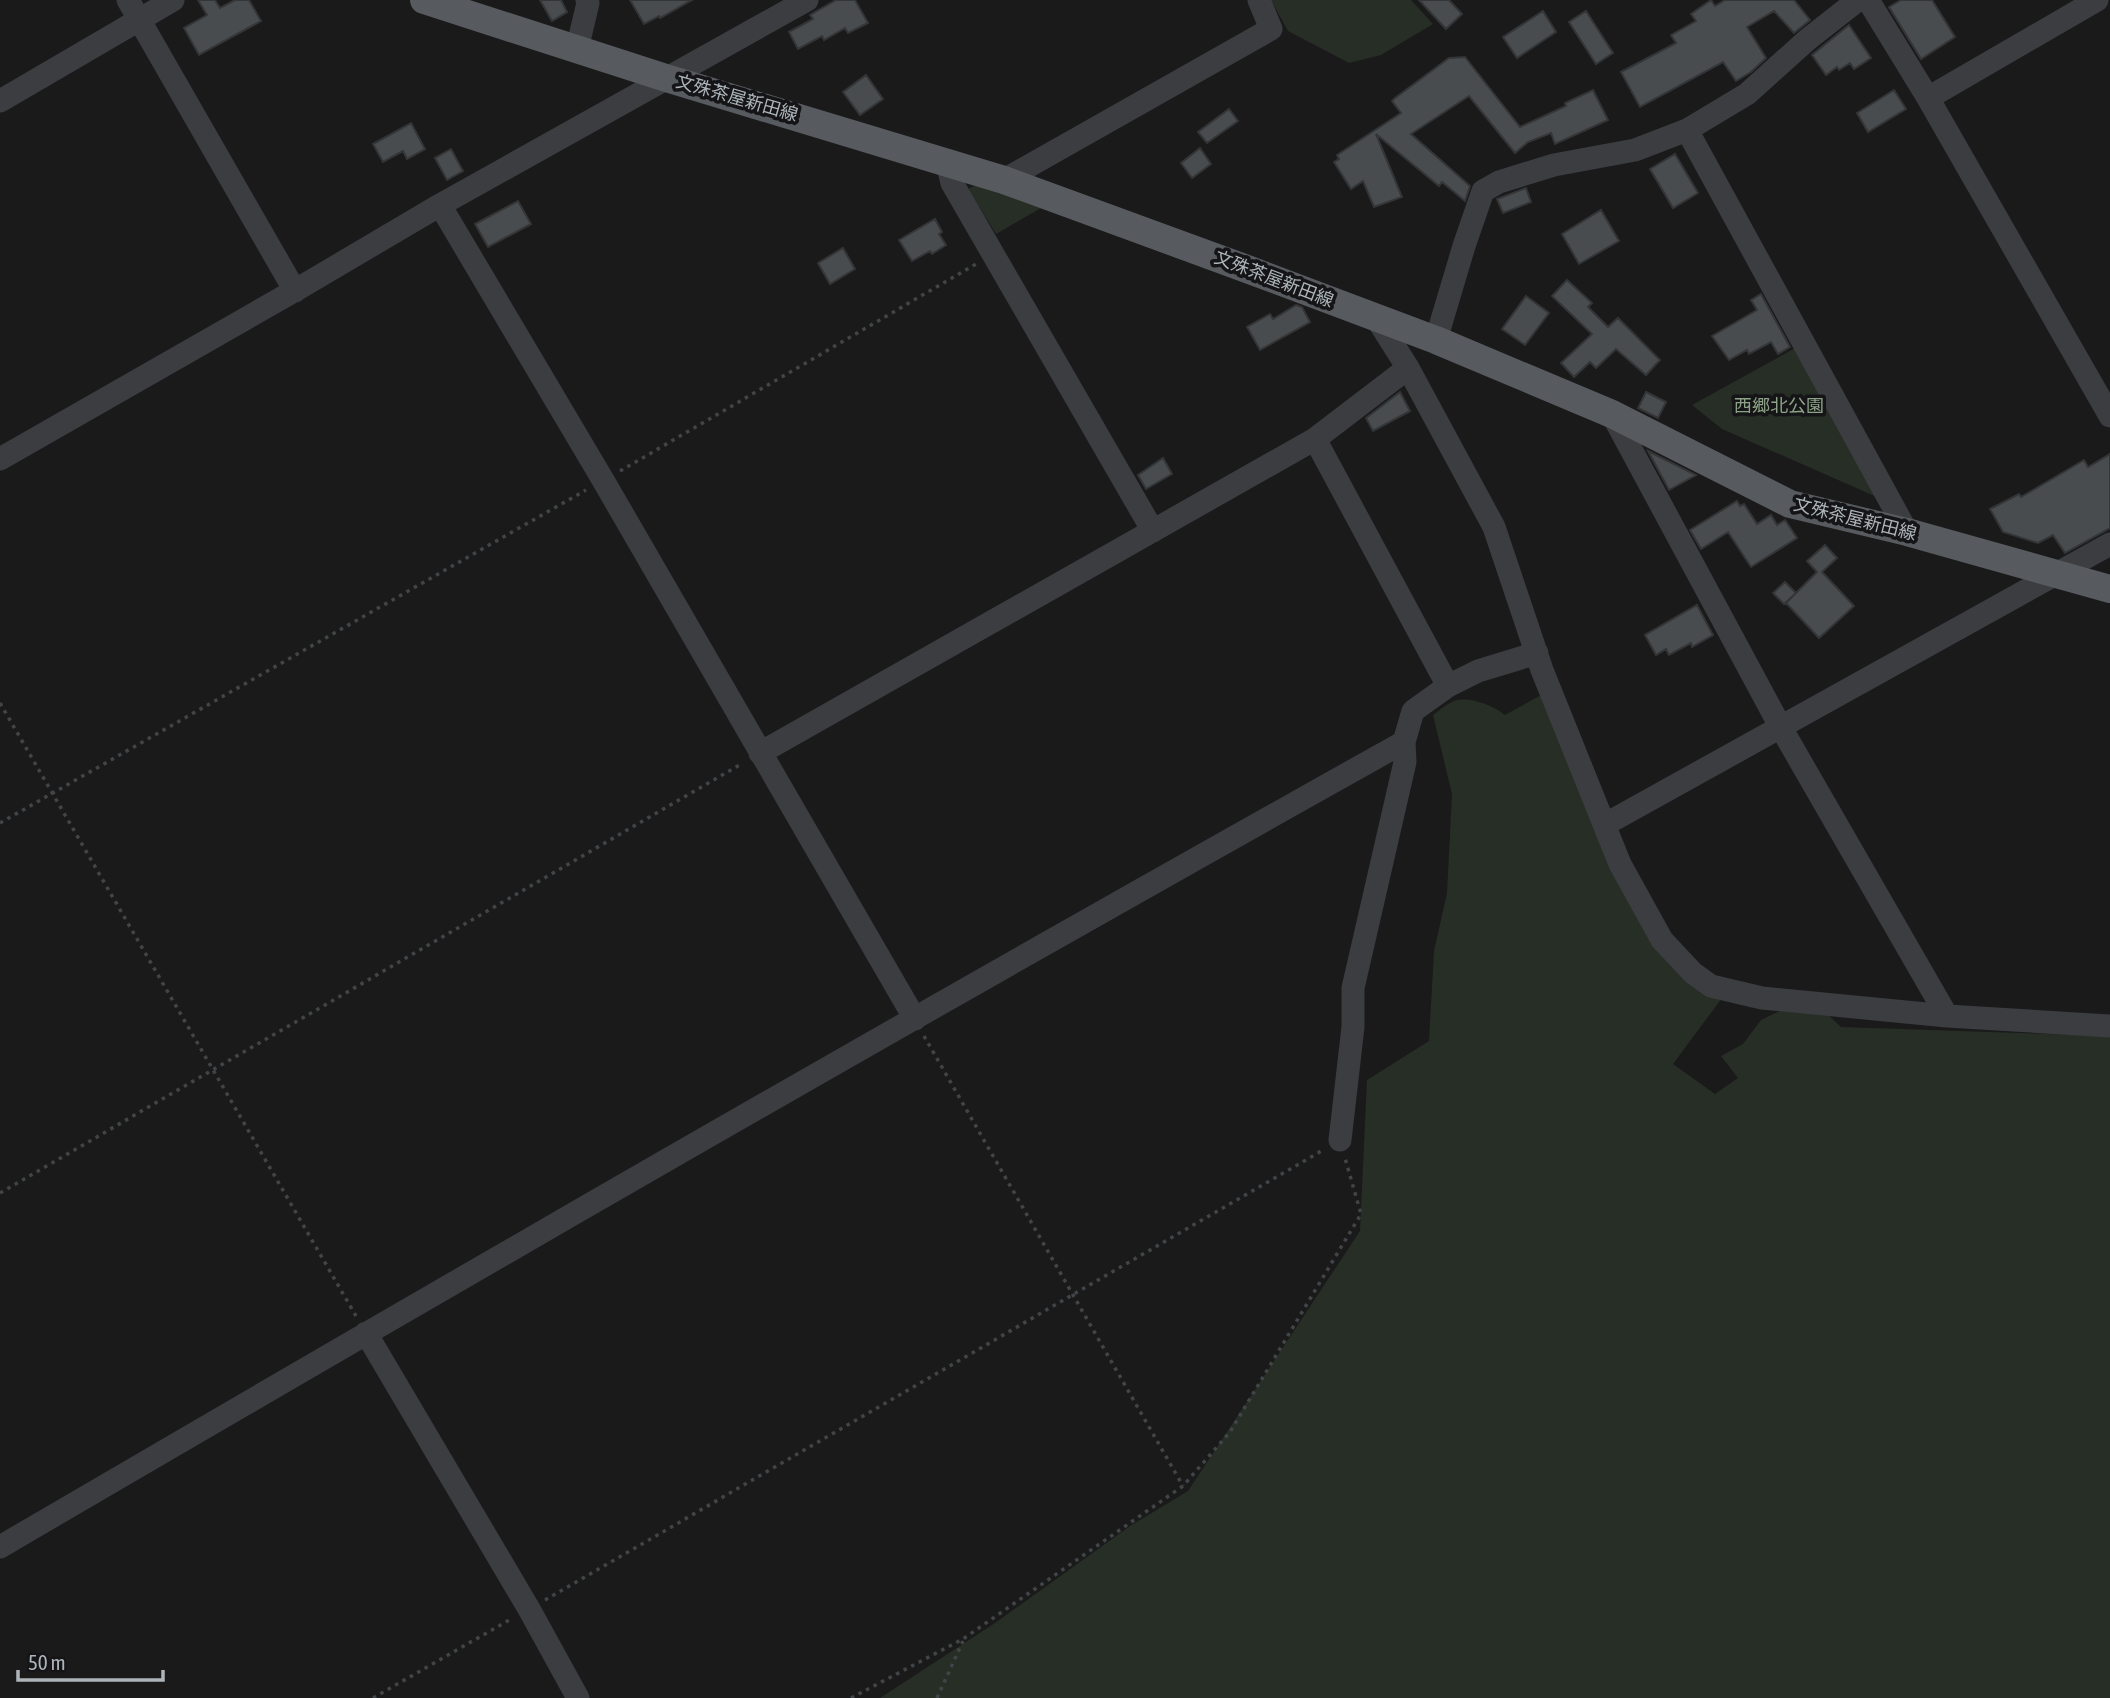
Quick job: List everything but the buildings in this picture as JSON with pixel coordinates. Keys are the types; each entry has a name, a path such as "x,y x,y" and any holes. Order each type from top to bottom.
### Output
{"main road":[{"name":"文殊茶屋新田線","path":"424,0 666,78 1004,180 1436,340 1612,414 1790,504 1907,532 2110,589"}],"street":[{"path":"128,0 295,290"},
{"path":"0,101 173,0"},
{"path":"577,49 587,0"},
{"path":"0,459 440,205 807,0"},
{"path":"1004,180 1271,29 1259,0"},
{"path":"1436,340 1483,191 1499,182 1554,165 1635,150 1688,130 1747,94 1807,40 1858,0"},
{"path":"1868,0 2108,408"},
{"path":"1928,98 2097,0"},
{"path":"1688,130 1815,377 1907,532"},
{"path":"947,162 952,183 1153,531"},
{"path":"440,205 915,1019"},
{"path":"1377,319 1408,368 1494,527 1542,670 1620,864 1662,940 1693,973 1711,986 1762,998 1947,1016 2110,1026"},
{"path":"760,753 1315,439 1408,368"},
{"path":"1612,414 1780,726 1947,1016"},
{"path":"1315,439 1448,686"},
{"path":"1606,824 2110,544"},
{"path":"1340,1140 1353,1027 1353,988 1405,762 1404,742 1413,711 1448,686 1478,671 1536,653"},
{"path":"0,1547 1022,956 1404,742"},
{"path":"366,1333 529,1609 578,1698"}],"path":[{"path":"0,823 52,791 603,481 993,254"},
{"path":"0,704 366,1333"},
{"path":"0,1193 760,753"},
{"path":"915,1019 1183,1486"},
{"path":"373,1698 1340,1140 1361,1214 1230,1432 1183,1486 963,1639 851,1698"},
{"path":"937,1698 963,1639"}],"green space":[{"path":"1271,0 1411,0 1433,24 1381,55 1349,63 1288,31"},
{"path":"982,182 1048,204 996,234 968,189"},
{"name":"西郷北公園","path":"1797,347 1879,498 1722,429 1692,405"},
{"path":"1543,694 1649,931 1725,994 1673,1064 1715,1094 1738,1078 1721,1056 1743,1044 1761,1020 1794,1004 1823,1010 1841,1027 2110,1036 2110,1698 880,1698 995,1623 1130,1526 1188,1491 1360,1231 1367,1080 1429,1041 1434,951 1447,893 1452,794 1433,715 1451,702 1463,699 1482,703 1505,715"}]}
